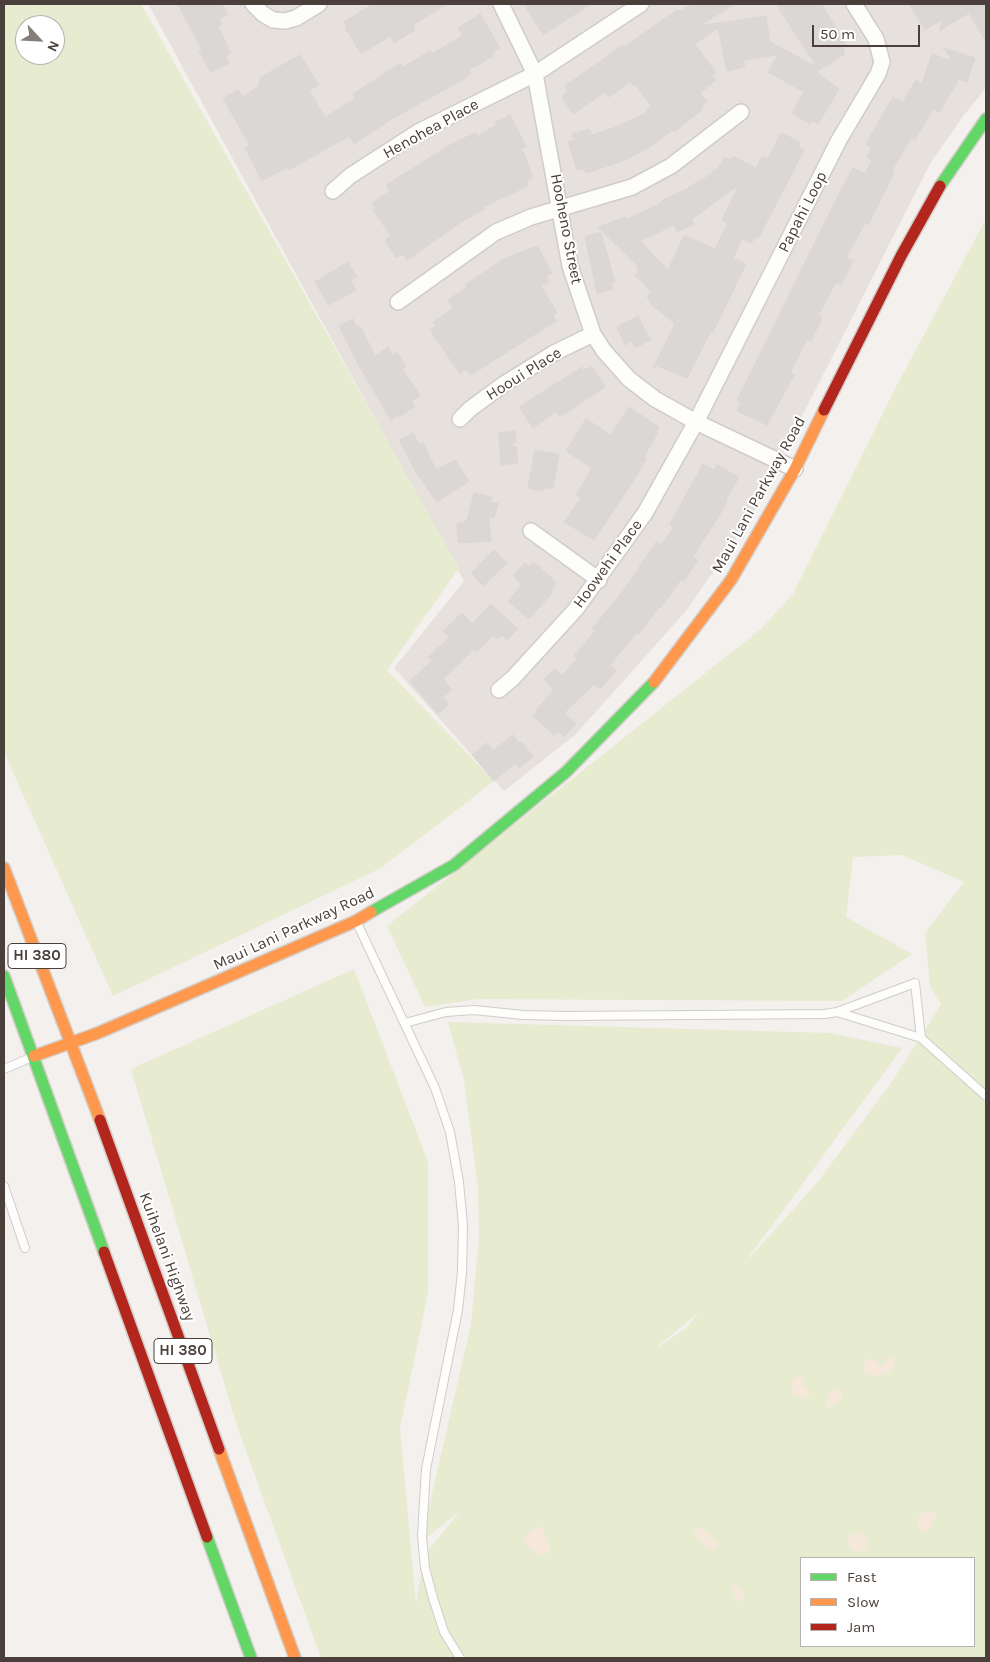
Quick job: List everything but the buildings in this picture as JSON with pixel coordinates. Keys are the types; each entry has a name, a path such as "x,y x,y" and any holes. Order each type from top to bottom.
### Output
{"main road":[{"name":"Maui Lani Parkway Road","path":"34,1056 72,1044 356,921 454,865 566,772 653,683 731,580 795,469 901,256 945,176 986,119"},
{"name":"Kuihelani Highway","path":"4,868 56,1007 72,1044 295,1658"},
{"name":"HI 380","path":"4,976 251,1658"}],"street":[{"path":"253,4 263,14 273,20 285,21 296,18 319,4"},
{"name":"Hooheno Street","path":"501,4 535,74 570,266 593,334 604,351 629,379 655,399 696,422 795,469"},
{"path":"535,74 641,4"},
{"name":"Papahi Loop","path":"696,422 839,140 878,74 882,62 881,53 876,39 854,4"},
{"name":"Henohea Place","path":"333,191 350,176 418,132 535,74"},
{"path":"398,302 496,232 531,217 632,187 671,166 742,112"},
{"name":"Hooui Place","path":"460,419 470,409 504,384 554,353 593,334"},
{"name":"Hoowehi Place","path":"500,690 543,646 599,580 645,513 696,422"},
{"path":"532,531 599,580"}],"lane":[{"path":"356,921 436,1088 450,1132 459,1182 462,1217 462,1272 458,1310 426,1469 422,1503 425,1568 444,1632 460,1658"},
{"path":"405,1022 446,1012 474,1010 523,1015 566,1016 813,1015 837,1012 915,983 921,1038"},
{"path":"837,1012 921,1038 986,1096"},
{"path":"4,1069 34,1056"},
{"path":"4,1186 25,1248"}],"shaded area":[{"path":"148,4 986,4 986,88 964,115 931,162 751,517 686,611 575,735 504,791 394,668 464,581"}],"green space":[{"path":"4,4 141,4 459,568 387,670 494,781 381,868 113,996 4,752"},
{"path":"986,219 986,1658 321,1658 236,1423 131,1069 354,969 428,1162 428,1293 400,1428 416,1605 424,1556 460,1511 421,1542 471,1324 479,1237 478,1188 464,1080 448,1022 829,1033 902,1048 743,1265 817,1183 889,1086 941,1005 930,986 925,933 964,882 902,855 853,857 846,917 912,954 842,1001 477,999 425,1007 387,926 761,629 793,594 897,385","holes":["700,1311 686,1328 657,1348"]}],"sand":[{"path":"890,1357 896,1359 891,1371 875,1376 865,1373 864,1363 867,1359 875,1360 879,1366 884,1364"},
{"path":"800,1376 804,1379 802,1385 808,1389 810,1394 802,1399 792,1393 791,1384 795,1378"},
{"path":"835,1389 840,1389 842,1398 835,1406 826,1407 826,1396"},
{"path":"923,1513 935,1513 937,1517 929,1530 923,1532 917,1526 917,1520"},
{"path":"538,1526 542,1527 550,1546 549,1551 545,1555 534,1553 523,1540 530,1531"},
{"path":"698,1526 718,1543 715,1550 707,1548 696,1538 693,1533"},
{"path":"858,1532 865,1535 868,1542 865,1549 858,1552 851,1549 848,1542 851,1535"},
{"path":"736,1584 742,1589 745,1596 742,1602 738,1601 730,1590 731,1586"}],"traffic: fast":[{"path":"940,186 986,119"},
{"path":"371,912 454,865 566,772 654,682"},
{"path":"4,976 104,1252"},
{"path":"207,1537 251,1658"}],"traffic: slow":[{"path":"654,682 731,580 795,469 824,410"},
{"path":"4,868 100,1120"},
{"path":"34,1056 98,1033 356,921 371,912"},
{"path":"219,1449 295,1658"}],"traffic: jam":[{"path":"824,410 901,256 940,186"},
{"path":"100,1120 219,1449"},
{"path":"104,1252 207,1537"}]}
